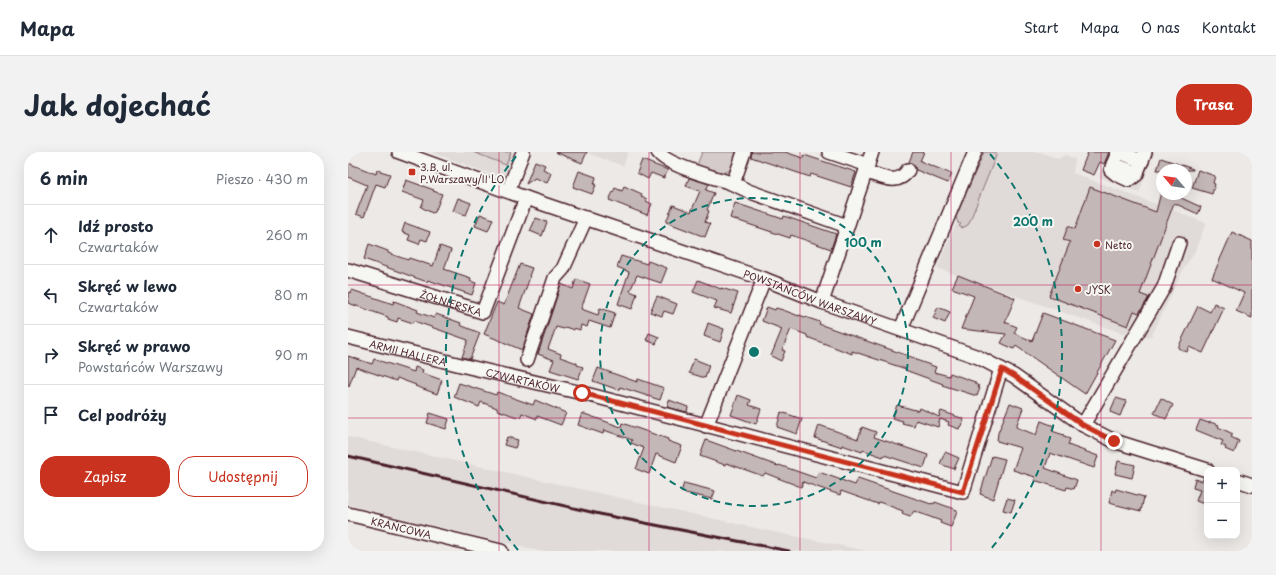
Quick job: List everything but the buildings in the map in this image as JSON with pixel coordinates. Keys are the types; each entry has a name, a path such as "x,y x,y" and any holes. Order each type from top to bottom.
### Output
{"street":[{"name":"POWSTAŃCÓW WARSZAWY","path":"399,152 526,198 764,279 822,302 978,357 1014,376 1083,425 1114,441 1204,469"},
{"path":"508,191 523,152"},
{"path":"658,152 661,157 666,160 847,226"},
{"path":"733,184 744,152"},
{"path":"829,152 894,180 902,177 908,170"},
{"path":"822,302 872,152"},
{"path":"901,329 975,152"},
{"path":"1117,156 1142,158 1136,176 1129,180 1111,170 1117,156"},
{"name":"ŻOŁNIERSKA","path":"348,270 483,312 526,198"},
{"path":"527,360 555,278 564,269 586,218"},
{"path":"1083,425 1164,288 1179,243"},
{"path":"706,426 764,279"},
{"name":"ARMII HALLERA","path":"348,337 469,367"},
{"name":"CZWARTAKÓW","path":"469,367 582,393 963,492 1002,369"},
{"path":"1240,481 1252,485"},
{"name":"KRAŃCOWA","path":"348,514 497,551"}],"shaded area":[{"path":"431,152 531,152 519,182 507,180"},
{"path":"473,152 511,152 506,165"},
{"path":"585,152 628,152 623,166"},
{"path":"702,152 736,152 731,168 728,171 720,172 697,165"},
{"path":"984,152 996,152 996,156 969,223 962,228 959,226 961,224 958,223 956,217"},
{"path":"987,152 1040,152 1058,159 1065,155 1075,159 1073,173 1206,223 1194,253 1183,270 1152,335 1139,339 937,268"},
{"path":"1109,152 1155,152 1139,192 1099,177"},
{"path":"348,437 764,530 867,551 539,551 348,505"}],"railway":[{"path":"348,456 604,515 789,551"}],"place":[{"name":"3.B. ul. P.Warszawy/II LO","path":"412,172"},
{"name":"Netto","path":"1097,244"},
{"name":"JYSK","path":"1078,289"}],"route":[{"path":"582,393 963,492 1002,369 1083,425 1114,441"}]}
